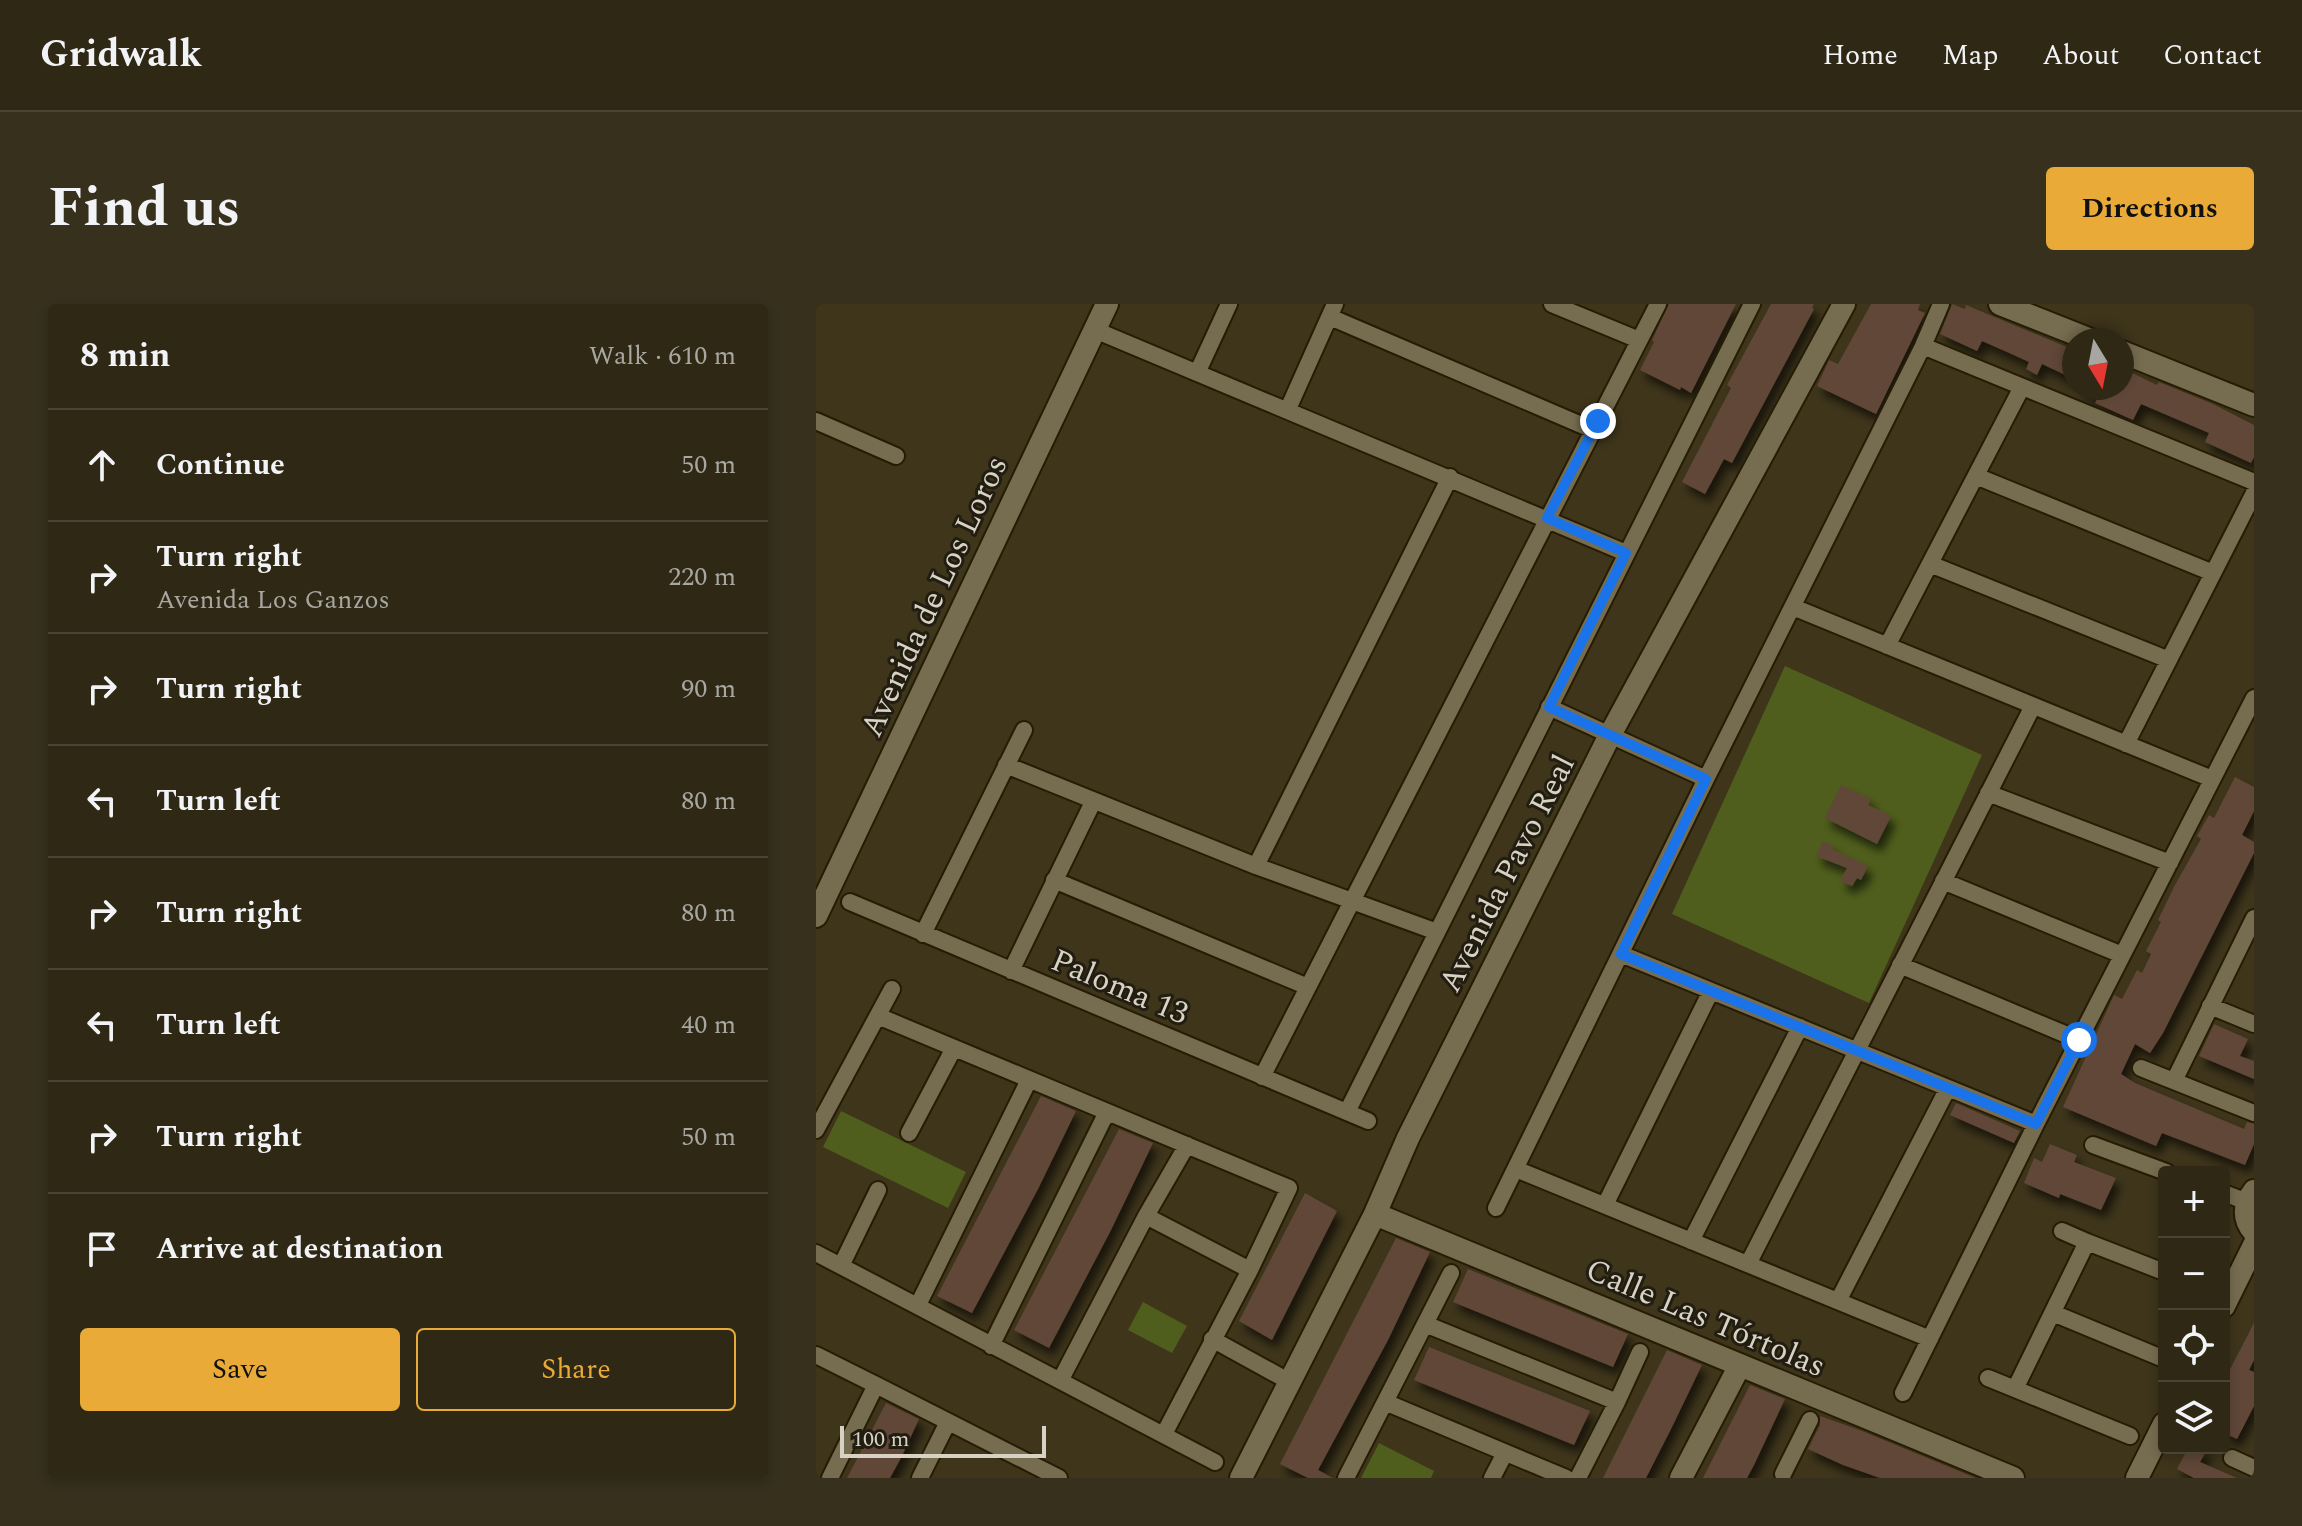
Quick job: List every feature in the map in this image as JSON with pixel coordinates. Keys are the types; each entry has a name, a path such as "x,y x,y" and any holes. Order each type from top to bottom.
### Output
{"street":[{"name":"Avenida de Los Loros","path":"816,916 1107,304"},
{"path":"1198,371 1229,304"},
{"path":"1552,304 1639,340"},
{"path":"1262,1077 1658,304"},
{"path":"1347,1112 1752,304"},
{"name":"Avenida Pavo Real","path":"1241,1478 1375,1214 1408,1138 1610,735 1844,304"},
{"path":"1496,1208 1941,304"},
{"path":"2000,304 2062,329"},
{"path":"1288,409 1332,311 1593,430"},
{"path":"1095,330 1626,553"},
{"path":"1923,346 2254,482"},
{"path":"2134,357 2254,405"},
{"path":"1887,646 2022,387"},
{"path":"816,421 896,456"},
{"path":"1976,476 2213,573"},
{"path":"1256,866 1450,477"},
{"path":"2126,744 2254,493"},
{"path":"1930,564 2169,660"},
{"path":"1793,607 2212,779"},
{"path":"1903,1393 2036,1124 2254,698"},
{"path":"1748,1264 2033,706"},
{"path":"1549,707 1706,779"},
{"path":"923,934 1024,730"},
{"path":"1006,765 1256,866 1437,932"},
{"path":"1988,793 2170,863"},
{"path":"1011,971 1093,802"},
{"path":"1054,880 1308,987"},
{"path":"1943,881 2122,955"},
{"name":"Paloma 13","path":"850,902 1368,1121"},
{"path":"2174,1081 2252,926"},
{"path":"1621,954 2036,1124"},
{"path":"1900,965 2079,1040"},
{"path":"817,1126 892,989"},
{"path":"1605,1205 1711,991"},
{"path":"2210,1006 2254,1024"},
{"path":"878,1016 1289,1188 1164,1434"},
{"path":"1691,1241 1800,1027"},
{"path":"909,1133 954,1048"},
{"path":"2141,1068 2254,1113"},
{"path":"918,1305 1029,1080"},
{"path":"1838,1301 1948,1088"},
{"path":"991,1346 1107,1112"},
{"path":"1060,1381 1146,1216 1187,1145"},
{"path":"2093,1145 2158,1169"},
{"path":"1516,1169 1930,1339"},
{"path":"841,1266 878,1190"},
{"path":"2230,1194 2250,1196 2245,1217 2254,1232"},
{"name":"Calle Las Tórtolas","path":"1375,1214 2013,1478"},
{"path":"1146,1216 1250,1270"},
{"path":"2062,1231 2158,1270"},
{"path":"2015,1389 2087,1242"},
{"path":"2230,1291 2254,1245"},
{"path":"816,1253 1215,1462"},
{"path":"1346,1478 1451,1273"},
{"path":"2053,1313 2158,1357"},
{"path":"1425,1324 1617,1402"},
{"path":"1212,1339 1290,1382"},
{"path":"1578,1478 1640,1352"},
{"path":"816,1355 1056,1477"},
{"path":"1681,1478 1740,1365"},
{"path":"1988,1378 2130,1436"},
{"path":"830,1478 876,1385"},
{"path":"1385,1402 1566,1478"},
{"path":"1785,1477 1810,1420"},
{"path":"920,1478 948,1422"},
{"path":"2137,1478 2158,1436"},
{"path":"1492,1478 1505,1453"},
{"path":"2232,1458 2254,1468"}],"green space":[{"path":"1785,666 1982,755 1869,1003 1672,914"},
{"path":"841,1111 966,1172 948,1208 823,1147"},
{"path":"1143,1302 1187,1326 1172,1353 1128,1330"},
{"path":"1379,1443 1434,1471 1431,1478 1361,1478"}],"building":[{"path":"1669,304 1736,304 1691,393 1640,370"},
{"path":"1771,304 1814,304 1814,309 1732,463 1724,459 1705,494 1682,482 1731,388 1727,385"},
{"path":"1871,304 1920,304 1918,310 1925,313 1876,414 1817,386 1829,360 1838,364"},
{"path":"1952,304 1965,309 1966,305 2062,345 2062,373 2042,364 2037,375 2026,369 2029,362 1982,341 1977,351 1940,334"},
{"path":"2134,374 2157,385 2159,382 2254,425 2254,457 2251,463 2205,442 2209,433 2141,404 2133,420 2095,403 2096,400 2134,400"},
{"path":"2235,777 2254,787 2254,811 2242,835 2254,842 2254,853 2163,1033 2150,1053 2135,1044 2121,1074 2135,1083 2244,1129 2247,1122 2254,1124 2254,1144 2245,1165 2162,1133 2156,1146 2063,1107 2114,995 2122,999 2137,970 2142,973 2151,954 2146,951 2161,922 2158,920 2201,839 2197,836 2209,815 2214,818"},
{"path":"1841,785 1871,799 1868,805 1891,816 1877,844 1825,818"},
{"path":"1823,841 1833,846 1832,849 1868,866 1861,880 1857,878 1852,886 1840,881 1847,868 1816,856"},
{"path":"2214,1024 2248,1039 2240,1056 2254,1061 2254,1079 2199,1056"},
{"path":"1041,1096 1076,1111 972,1313 937,1296"},
{"path":"1956,1103 2020,1131 2014,1143 1950,1115"},
{"path":"1119,1129 1153,1143 1049,1348 1014,1330"},
{"path":"2050,1144 2077,1155 2074,1162 2116,1178 2101,1210 2060,1194 2059,1198 2024,1183 2034,1158 2042,1162"},
{"path":"1305,1193 1337,1211 1272,1340 1239,1321"},
{"path":"1396,1238 1430,1252 1388,1340 1318,1470 1333,1478 1308,1478 1280,1464"},
{"path":"1468,1269 1628,1334 1613,1367 1453,1302"},
{"path":"2254,1323 2254,1360 2249,1370 2254,1372 2254,1406 2237,1439 2230,1436 2230,1369"},
{"path":"1429,1347 1590,1411 1574,1445 1414,1380"},
{"path":"1667,1350 1702,1365 1670,1431 1646,1478 1603,1478"},
{"path":"1750,1385 1785,1399 1754,1465 1747,1478 1703,1478"},
{"path":"886,1403 919,1419 902,1456 890,1478 847,1478"},
{"path":"1820,1416 1976,1478 1880,1478 1843,1465 1808,1449 1820,1425"},
{"path":"2185,1454 2205,1454 2200,1462 2237,1478 2194,1478 2177,1469"}],"route":[{"path":"1598,421 1547,518 1626,553 1549,707 1706,779 1621,954 2036,1124 2079,1040"}]}
